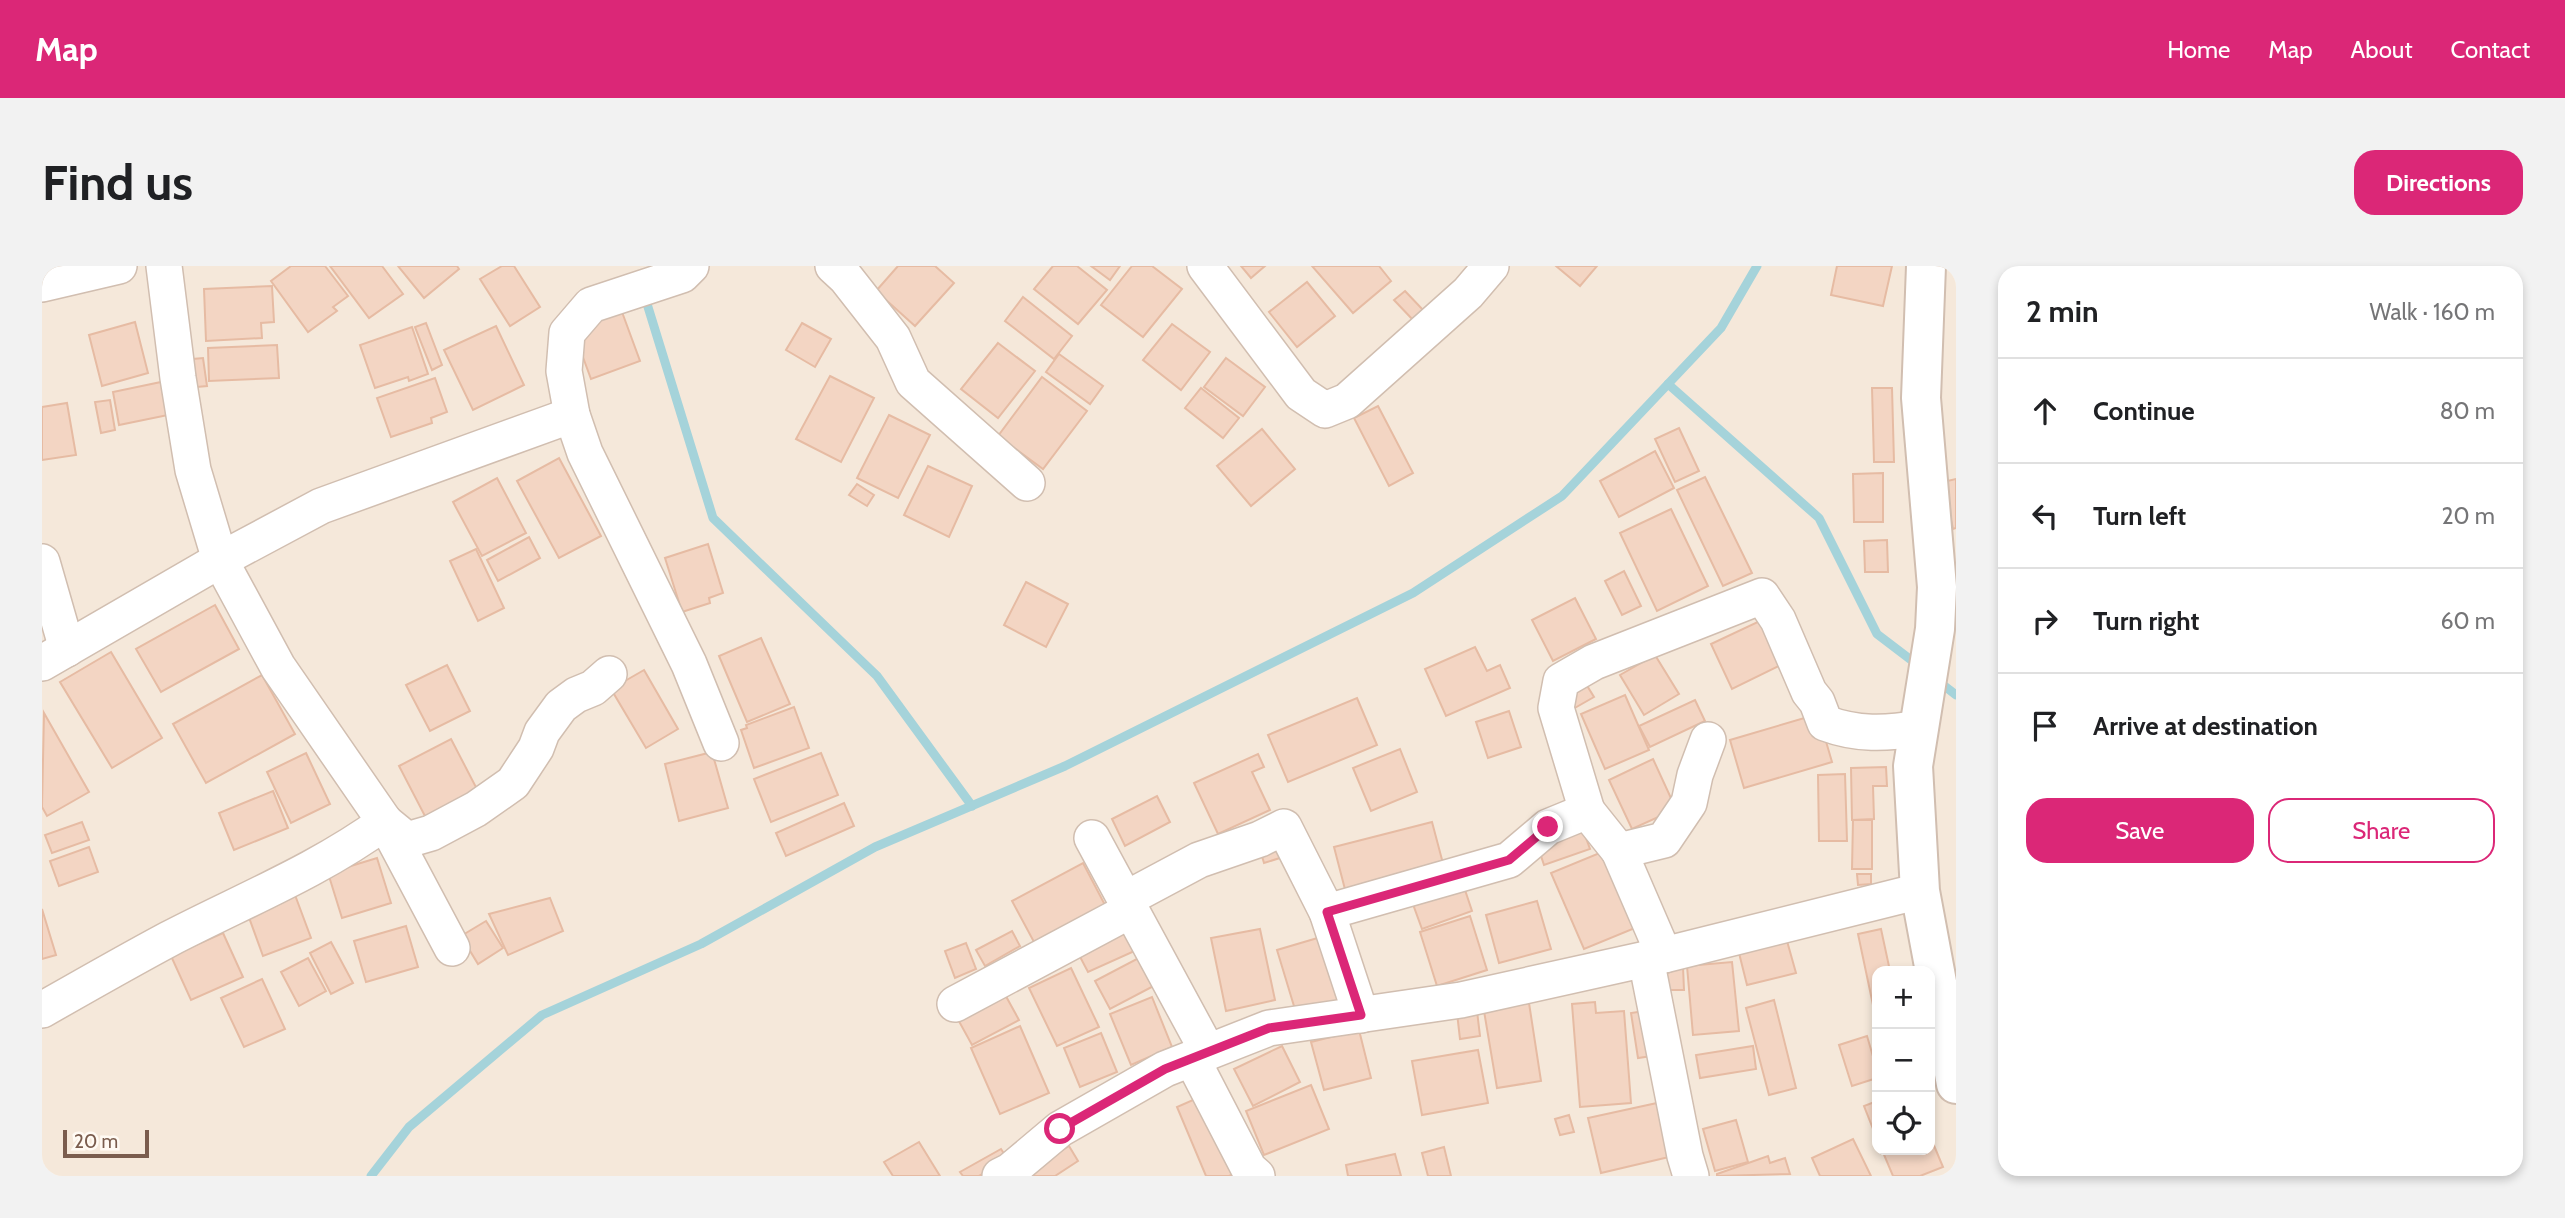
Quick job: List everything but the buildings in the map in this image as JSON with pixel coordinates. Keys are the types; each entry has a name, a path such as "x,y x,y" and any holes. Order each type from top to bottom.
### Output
{"street":[{"path":"42,284 119,266"},
{"path":"163,266 177,378 193,470 220,560 278,667 385,822 452,948"},
{"path":"691,266 682,275 591,304 567,333 564,371 572,415 585,453 688,664 722,743"},
{"path":"833,266 846,278 893,338 914,383 1027,483"},
{"path":"1205,266 1301,394 1325,410 1347,401 1468,293 1491,266"},
{"path":"1926,266 1921,398 1937,587 1935,629 1913,766 1920,891 1956,1084"},
{"path":"42,562 54,656 220,560 321,506 572,415"},
{"path":"1691,1176 1685,1156 1655,957 1619,851 1587,811 1556,708 1561,681 1594,662 1762,596 1778,620 1825,723 1882,734 1919,728"},
{"path":"385,822 407,840 431,833 475,809 513,783 536,748 542,732 561,706 576,695 593,688 609,674"},
{"path":"1619,851 1664,840 1689,803 1695,775 1708,740"},
{"path":"1327,912 1509,860 1548,827 1587,811"},
{"path":"42,1010 169,939 306,872 357,843 385,822"},
{"path":"956,1004 1128,905 1199,860 1260,839 1284,827 1327,912 1361,1015"},
{"path":"1092,838 1128,905 1200,1056 1249,1169 1257,1176"},
{"path":"1007,1174 1060,1129 1165,1069 1269,1028 1461,1000 1655,957 1920,891"}],"shaded area":[{"path":"42,266 1956,266 1956,1176 42,1176"}],"waterway":[{"path":"371,1176 409,1127 542,1015 701,944 875,847 1065,766 1413,593 1562,496 1721,328 1757,266"},
{"path":"644,294 713,518 877,676 972,806"},
{"path":"1668,384 1819,518 1877,634 1919,666"},
{"path":"1938,681 1956,695"}],"route":[{"path":"1060,1129 1165,1069 1269,1028 1361,1015 1327,912 1509,860 1548,827"}]}
